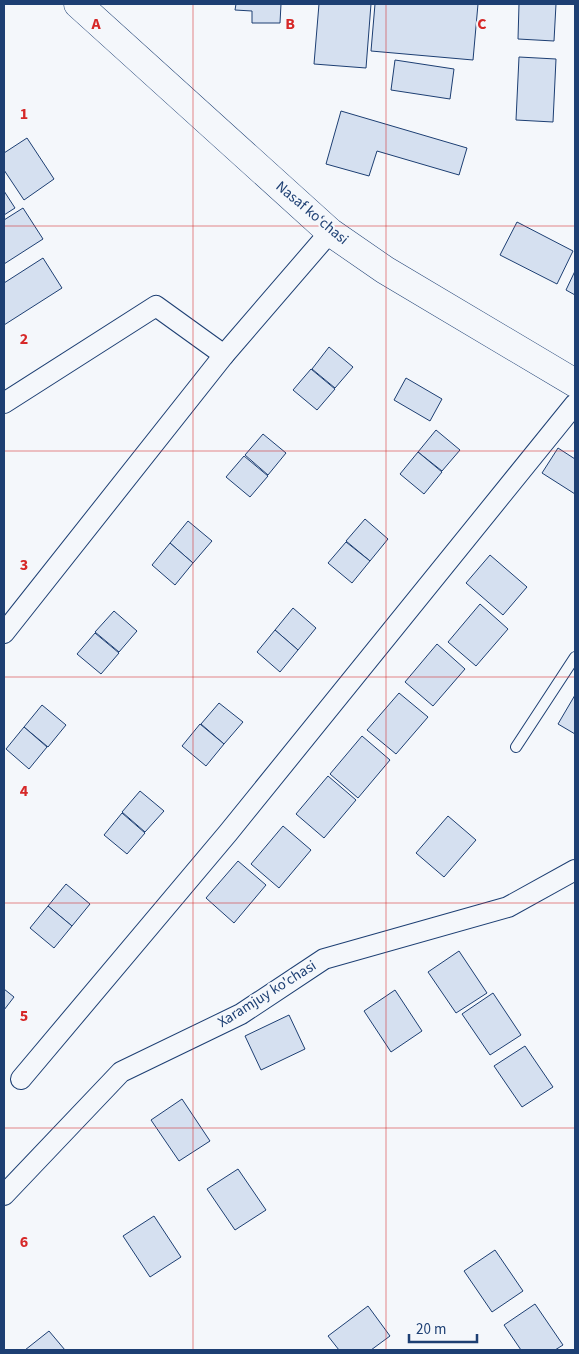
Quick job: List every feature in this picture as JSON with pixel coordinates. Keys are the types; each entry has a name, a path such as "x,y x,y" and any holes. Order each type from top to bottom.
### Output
{"main road":[{"name":"Nasaf ko‘chasi","path":"78,4 330,232 385,270 575,383"}],"street":[{"path":"4,633 224,355 330,232"},
{"path":"4,403 156,306 224,355"},
{"path":"21,1079 228,833 575,404"},
{"name":"Xaramjuy ko'chasi","path":"4,1195 121,1072 241,1014 324,959 402,935 508,907 575,870"}],"lane":[{"path":"516,746 575,657"}],"building":[{"path":"236,4 281,4 280,23 252,23 252,11 235,10"},
{"path":"319,4 371,4 366,68 314,64"},
{"path":"375,4 478,4 473,60 371,51"},
{"path":"519,4 556,4 554,41 518,39"},
{"path":"519,57 556,59 553,122 516,120"},
{"path":"395,60 454,69 450,99 391,90"},
{"path":"341,111 467,148 459,175 377,151 369,176 326,164"},
{"path":"27,138 54,179 24,200 4,170 4,153"},
{"path":"4,191 15,208 4,215"},
{"path":"23,208 43,239 4,264 4,220"},
{"path":"517,222 573,251 557,284 500,255"},
{"path":"43,258 62,288 4,325 4,283"},
{"path":"575,271 575,295 566,290"},
{"path":"329,347 353,367 335,388 312,369"},
{"path":"311,369 335,389 317,410 293,390"},
{"path":"406,378 442,399 430,421 394,400"},
{"path":"436,430 460,450 442,471 418,452"},
{"path":"263,434 286,453 268,475 245,455"},
{"path":"558,448 575,459 575,494 542,473"},
{"path":"418,452 442,472 424,494 400,474"},
{"path":"244,456 268,476 250,497 226,477"},
{"path":"365,519 388,539 370,561 346,541"},
{"path":"188,521 212,541 193,563 170,543"},
{"path":"346,542 370,561 352,583 328,563"},
{"path":"170,543 193,563 175,585 152,565"},
{"path":"490,555 527,587 503,615 466,583"},
{"path":"480,604 508,629 476,666 448,642"},
{"path":"293,608 316,628 298,650 275,630"},
{"path":"114,611 137,631 119,652 95,632"},
{"path":"275,630 298,650 280,672 257,652"},
{"path":"95,633 119,653 101,674 77,654"},
{"path":"437,644 465,669 433,706 405,682"},
{"path":"399,693 428,717 396,754 367,730"},
{"path":"575,695 575,734 558,724"},
{"path":"219,703 243,722 224,744 201,724"},
{"path":"42,705 66,725 48,747 24,727"},
{"path":"200,724 224,744 206,766 182,746"},
{"path":"24,727 47,747 29,769 6,749"},
{"path":"362,736 390,760 358,798 330,774"},
{"path":"328,776 356,800 324,838 296,814"},
{"path":"140,791 164,811 145,832 122,812"},
{"path":"122,813 145,833 127,854 104,835"},
{"path":"448,816 476,840 444,877 416,853"},
{"path":"283,826 311,850 279,888 251,864"},
{"path":"238,861 266,885 234,923 206,898"},
{"path":"66,884 90,904 72,926 48,906"},
{"path":"48,906 72,926 54,948 30,928"},
{"path":"459,951 487,993 456,1013 428,972"},
{"path":"4,989 14,997 4,1010"},
{"path":"395,990 422,1031 391,1052 364,1011"},
{"path":"493,993 521,1035 490,1055 462,1014"},
{"path":"289,1015 305,1049 261,1070 245,1036"},
{"path":"525,1046 553,1087 522,1107 494,1066"},
{"path":"182,1099 210,1141 179,1161 151,1120"},
{"path":"238,1169 266,1210 235,1230 207,1189"},
{"path":"154,1216 181,1257 150,1277 123,1236"},
{"path":"495,1250 523,1291 492,1312 464,1271"},
{"path":"535,1304 563,1345 555,1350 521,1350 504,1325"},
{"path":"368,1306 390,1336 371,1350 339,1350 328,1336"},
{"path":"49,1331 65,1350 25,1350"}]}
